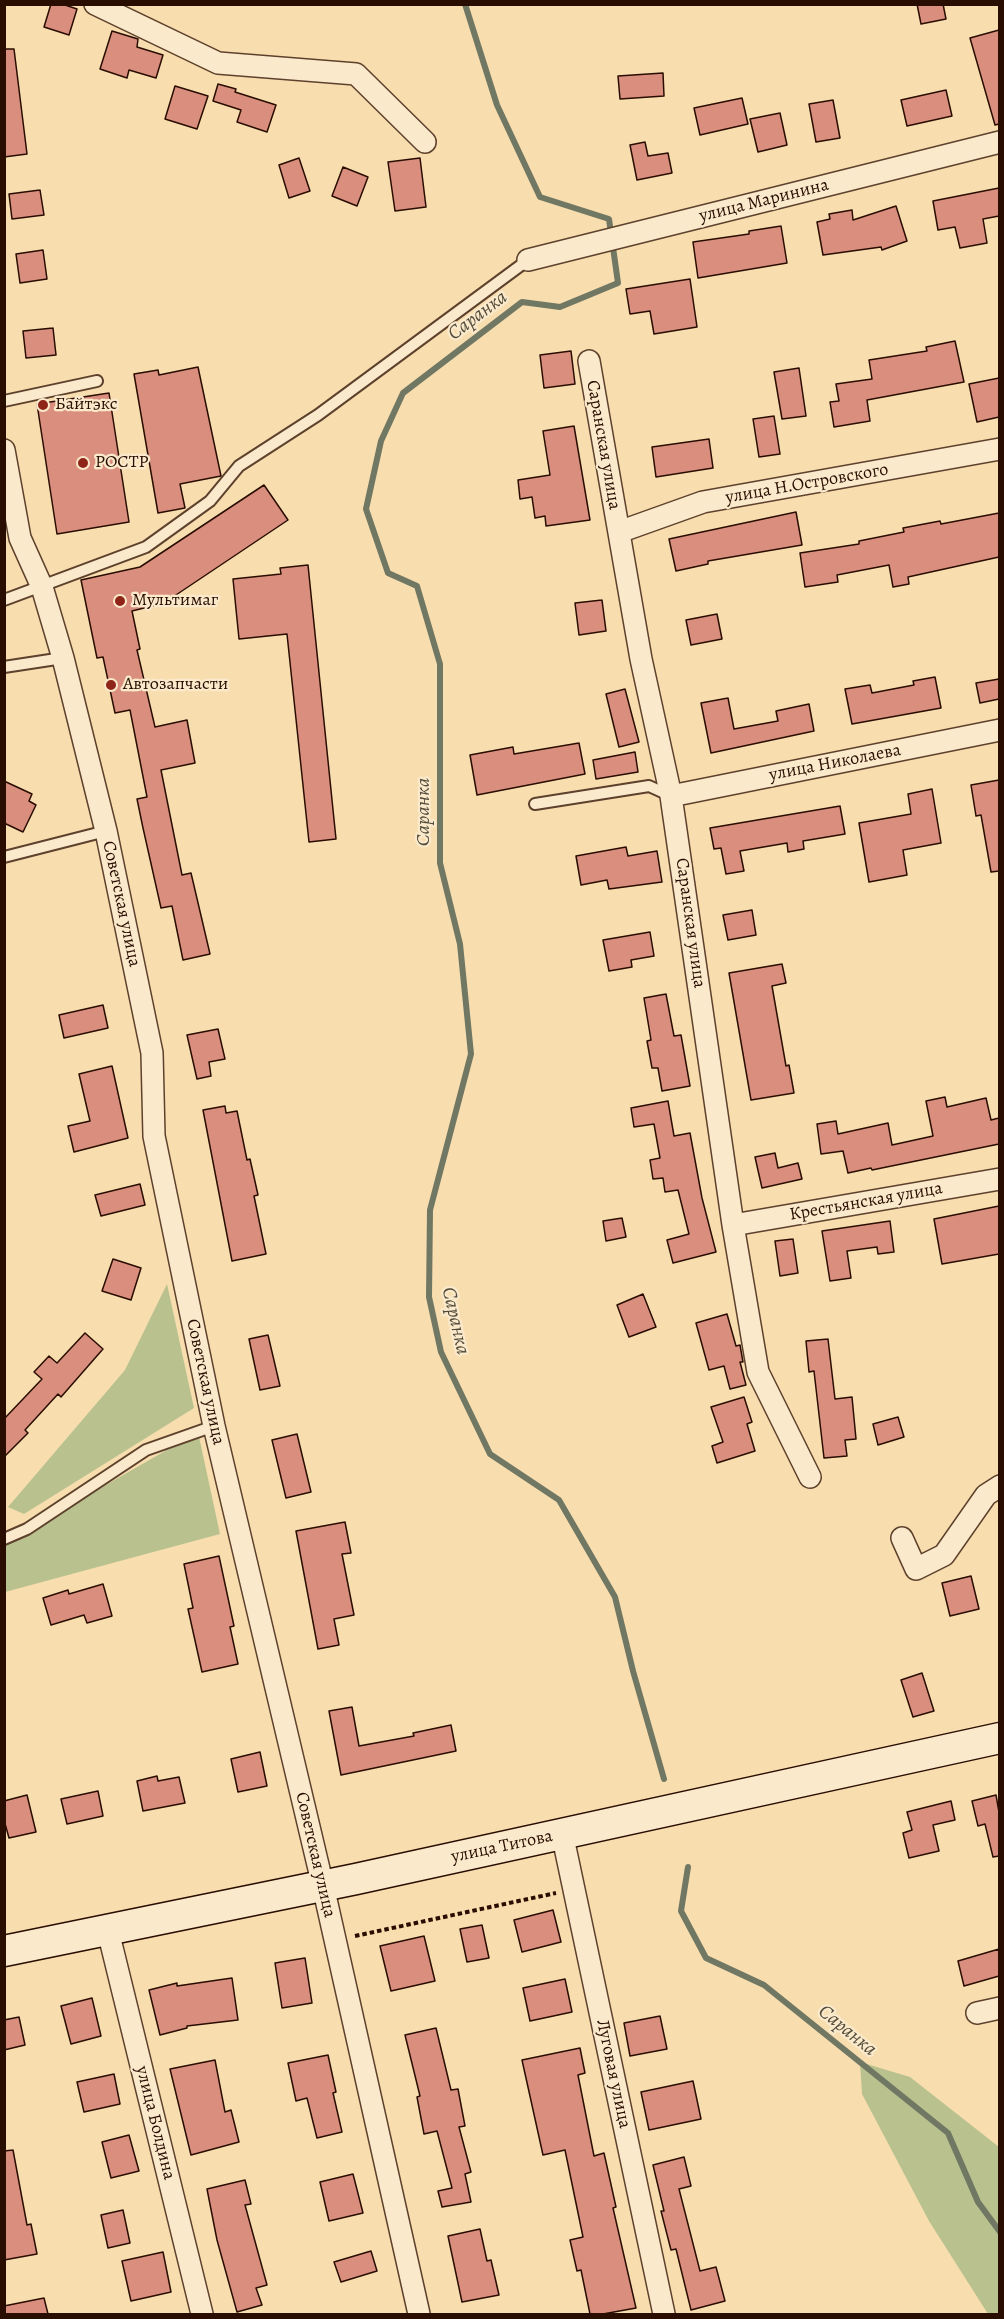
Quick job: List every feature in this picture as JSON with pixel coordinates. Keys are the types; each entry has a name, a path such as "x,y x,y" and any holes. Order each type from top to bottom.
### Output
{"main road":[{"name":"улица Титова","path":"4,1951 323,1886 999,1738"}],"street":[{"path":"95,4 218,63 356,74 425,142"},
{"name":"улица Маринина","path":"528,260 999,142"},
{"name":"Саранская улица","path":"589,361 641,659 671,796 733,1225 758,1372 810,1477"},
{"name":"улица Н.Островского","path":"619,532 703,502 999,449"},
{"name":"Советская улица","path":"4,450 16,539 42,587 63,658 106,831 152,1053 154,1136 214,1426 323,1886 419,2314"},
{"name":"улица Николаева","path":"671,796 999,730"},
{"name":"Крестьянская улица","path":"733,1225 999,1179"},
{"path":"902,1538 916,1569 944,1555 986,1495 999,1486"},
{"name":"Луговая улица","path":"562,1833 664,2314"},
{"name":"улица Болдина","path":"108,1931 202,2314"},
{"path":"977,2013 999,2008"}],"lane":[{"path":"4,600 146,547 210,501 239,466 318,415 528,260"},
{"path":"4,400 97,381"},
{"path":"4,667 63,658"},
{"path":"535,804 649,786 671,796"},
{"path":"4,857 106,831"},
{"path":"4,1539 27,1529 146,1450 214,1426"}],"path":[{"path":"335,1940 574,1889"}],"green space":[{"path":"167,1284 194,1408 24,1514 8,1507 125,1370"},
{"path":"198,1432 220,1534 5,1592 5,1543"},
{"path":"860,2062 910,2077 999,2147 999,2314 988,2314 929,2221 862,2094"}],"building":[{"path":"51,4 62,4 77,9 69,35 44,27"},
{"path":"917,4 943,4 946,19 921,24"},
{"path":"999,30 999,124 995,125 970,38"},
{"path":"112,31 138,39 137,47 163,55 156,78 129,70 127,78 100,69"},
{"path":"4,49 14,49 27,154 4,157"},
{"path":"663,73 664,96 620,99 618,76"},
{"path":"218,84 276,105 267,132 237,122 241,110 213,101"},
{"path":"175,86 208,96 197,129 165,119"},
{"path":"946,90 952,116 907,126 901,100"},
{"path":"742,98 748,124 700,135 694,108"},
{"path":"833,100 840,138 816,142 809,104"},
{"path":"780,113 787,145 758,152 750,119"},
{"path":"645,142 648,156 668,153 672,173 637,180 630,145"},
{"path":"299,158 310,191 289,198 279,165"},
{"path":"420,158 426,207 395,211 388,162"},
{"path":"343,167 368,177 357,206 332,196"},
{"path":"999,188 999,216 983,219 987,243 960,248 955,227 938,230 933,201"},
{"path":"40,190 44,215 12,219 9,194"},
{"path":"896,206 907,241 882,250 881,247 823,255 817,222 830,219 829,214 852,210 853,220"},
{"path":"781,226 787,263 698,278 693,242 749,234 749,231"},
{"path":"43,250 47,279 20,283 16,254"},
{"path":"690,279 697,327 654,334 650,311 630,314 626,289"},
{"path":"53,328 56,355 26,358 23,331"},
{"path":"955,341 964,382 867,400 870,421 834,427 830,402 839,401 836,384 872,379 869,360 927,351 926,347"},
{"path":"571,351 575,384 544,388 540,355"},
{"path":"198,367 221,476 180,484 185,508 158,513 134,374 158,370 159,375"},
{"path":"799,368 806,416 782,419 774,372"},
{"path":"999,378 999,417 977,422 969,384"},
{"name":"РОСТР","path":"109,393 129,522 57,534 37,404"},
{"path":"774,416 780,454 759,457 753,419"},
{"path":"574,426 590,520 546,526 545,516 535,518 532,497 520,499 518,480 550,475 543,431"},
{"path":"709,439 713,468 656,477 652,447"},
{"path":"264,485 288,520 164,603 132,611 140,649 137,650 155,727 187,720 195,763 161,770 182,875 191,873 210,954 183,960 172,906 161,908 143,828 137,799 147,797 130,710 115,713 103,657 97,658 81,580 140,567"},
{"path":"796,512 802,545 708,561 708,564 676,571 669,539"},
{"path":"999,513 999,557 908,577 909,584 893,587 889,565 837,575 838,582 805,587 800,553 859,544 859,541 904,532 903,528 940,521 941,524"},
{"path":"308,565 336,839 309,842 287,634 239,639 233,579 281,574 280,568"},
{"path":"602,600 606,631 579,635 575,603"},
{"path":"717,614 722,639 691,645 686,620"},
{"path":"935,677 941,708 852,724 845,689 870,685 872,693 914,685 913,681"},
{"path":"999,679 999,699 980,703 976,683"},
{"path":"625,689 639,742 619,747 606,694"},
{"path":"728,698 734,729 778,721 776,711 809,704 814,731 711,753 701,703"},
{"path":"579,743 585,774 477,795 470,755 513,747 514,754"},
{"path":"635,752 638,772 596,779 593,760"},
{"path":"999,780 999,871 991,872 981,815 976,816 971,785"},
{"path":"4,781 32,794 29,801 36,805 23,832 4,823"},
{"path":"932,789 941,843 903,850 907,875 869,882 859,823 911,814 908,794"},
{"path":"840,806 845,834 803,841 804,849 788,852 787,843 740,851 744,871 726,874 721,848 714,849 710,828"},
{"path":"626,847 628,856 657,851 662,882 609,889 607,880 581,885 576,856"},
{"path":"752,910 756,935 728,940 723,915"},
{"path":"650,932 654,956 631,960 632,967 609,971 603,940"},
{"path":"782,964 786,983 772,986 786,1066 789,1065 794,1093 751,1100 729,973"},
{"path":"666,994 674,1036 681,1035 690,1086 662,1091 658,1068 652,1068 647,1041 651,1040 644,998"},
{"path":"103,1005 108,1028 64,1038 59,1015"},
{"path":"218,1029 225,1059 209,1062 211,1076 197,1079 187,1035"},
{"path":"112,1066 128,1138 74,1152 68,1126 90,1121 79,1074"},
{"path":"945,1097 947,1107 986,1098 991,1120 999,1118 999,1144 848,1173 843,1151 821,1154 817,1124 836,1121 838,1134 888,1123 892,1145 933,1136 926,1101"},
{"path":"668,1101 674,1136 690,1133 702,1198 716,1252 673,1263 667,1240 689,1234 678,1190 665,1192 663,1178 653,1179 650,1160 660,1158 654,1124 634,1127 631,1108"},
{"path":"225,1106 226,1113 237,1111 247,1160 250,1159 258,1195 254,1196 266,1254 232,1261 203,1110"},
{"path":"775,1153 778,1168 798,1163 802,1179 762,1188 755,1157"},
{"path":"140,1184 145,1205 101,1216 95,1195"},
{"path":"999,1206 999,1254 942,1264 934,1219"},
{"path":"622,1218 626,1237 606,1241 603,1221"},
{"path":"890,1221 894,1252 878,1254 877,1247 847,1251 851,1278 830,1281 822,1231"},
{"path":"793,1239 798,1273 780,1276 775,1241"},
{"path":"113,1259 141,1268 131,1300 102,1291"},
{"path":"643,1294 656,1327 629,1337 617,1305"},
{"path":"727,1314 736,1346 740,1345 743,1362 740,1362 746,1385 730,1389 724,1366 709,1370 696,1323"},
{"path":"85,1333 103,1349 61,1397 58,1394 25,1430 28,1433 4,1457 4,1419 42,1379 34,1372 49,1356 57,1363"},
{"path":"268,1335 280,1386 260,1390 249,1339"},
{"path":"828,1339 835,1399 852,1397 856,1439 845,1440 847,1456 824,1458 814,1371 809,1372 806,1341"},
{"path":"744,1397 752,1422 747,1424 755,1451 717,1463 712,1446 723,1442 711,1407"},
{"path":"898,1417 904,1437 878,1445 873,1424"},
{"path":"297,1434 311,1492 286,1498 272,1440"},
{"path":"345,1522 351,1553 342,1554 354,1615 334,1619 339,1645 318,1649 296,1531"},
{"path":"219,1556 234,1626 230,1627 238,1664 202,1672 188,1609 193,1608 184,1564"},
{"path":"971,1576 979,1609 950,1616 942,1583"},
{"path":"103,1584 112,1616 87,1623 84,1615 51,1625 43,1598 68,1590 69,1594"},
{"path":"922,1673 934,1711 913,1717 901,1680"},
{"path":"352,1707 359,1746 414,1736 413,1733 451,1725 456,1751 341,1775 329,1711"},
{"path":"260,1752 267,1786 238,1792 231,1759"},
{"path":"157,1776 158,1781 179,1777 185,1803 143,1811 137,1781"},
{"path":"98,1791 103,1816 67,1824 61,1799"},
{"path":"27,1795 36,1832 9,1838 4,1820 4,1801"},
{"path":"996,1795 999,1812 999,1856 993,1857 985,1824 978,1826 972,1801"},
{"path":"951,1801 955,1820 933,1825 939,1851 909,1858 903,1833 912,1830 907,1812"},
{"path":"553,1910 561,1942 522,1952 514,1920"},
{"path":"482,1925 489,1958 467,1962 460,1929"},
{"path":"424,1936 435,1981 391,1991 380,1946"},
{"path":"999,1949 999,1976 964,1986 958,1961"},
{"path":"305,1958 312,2003 282,2008 275,1963"},
{"path":"232,1978 238,2020 187,2026 187,2028 160,2035 149,1990 177,1983 177,1986"},
{"path":"565,1979 572,2012 530,2021 523,1988"},
{"path":"92,1998 101,2036 71,2044 61,2006"},
{"path":"660,2016 667,2049 630,2056 624,2023"},
{"path":"19,2017 25,2045 4,2050 4,2020"},
{"path":"436,2028 451,2090 458,2089 465,2126 459,2127 471,2172 465,2174 471,2202 442,2207 438,2191 452,2188 437,2131 424,2134 417,2097 420,2096 405,2035"},
{"path":"580,2048 585,2073 578,2075 594,2156 604,2153 616,2207 613,2208 636,2308 603,2314 590,2314 581,2270 577,2271 570,2240 583,2237 565,2150 543,2155 522,2060"},
{"path":"328,2055 336,2092 333,2093 342,2132 317,2138 307,2098 296,2101 288,2063"},
{"path":"215,2060 225,2112 231,2110 239,2142 191,2155 170,2069"},
{"path":"114,2074 120,2104 84,2112 77,2082"},
{"path":"693,2081 701,2119 649,2130 641,2092"},
{"path":"129,2135 139,2171 111,2178 102,2142"},
{"path":"13,2150 27,2225 31,2224 37,2254 4,2260 4,2151"},
{"path":"684,2157 691,2186 679,2189 700,2271 716,2267 725,2301 691,2310 676,2249 671,2250 653,2165"},
{"path":"353,2174 363,2213 329,2221 320,2182"},
{"path":"245,2180 251,2204 245,2205 267,2285 256,2288 262,2305 237,2312 217,2240 207,2189"},
{"path":"123,2210 130,2243 108,2248 101,2215"},
{"path":"480,2229 487,2261 491,2260 499,2295 462,2302 448,2236"},
{"path":"371,2251 377,2271 341,2282 334,2262"},
{"path":"163,2252 171,2292 131,2301 122,2261"},
{"path":"44,2298 48,2314 4,2314 4,2306"}],"waterway":[{"name":"Саранка","path":"465,4 497,105 540,197 609,219 618,283 560,307 522,302 403,393 381,441 366,509 388,573 417,586 440,664 440,863 460,944 471,1054 430,1210 429,1297 441,1352 490,1454 559,1500 615,1597 633,1671 664,1779"},
{"name":"Саранка","path":"688,1867 681,1911 706,1958 764,1985 948,2133 978,2202 1000,2232"}],"place":[{"name":"Байтэкс","path":"43,405"},
{"name":"РОСТР","path":"83,463"},
{"name":"Мультимаг","path":"120,601"},
{"name":"Автозапчасти","path":"111,685"}]}
